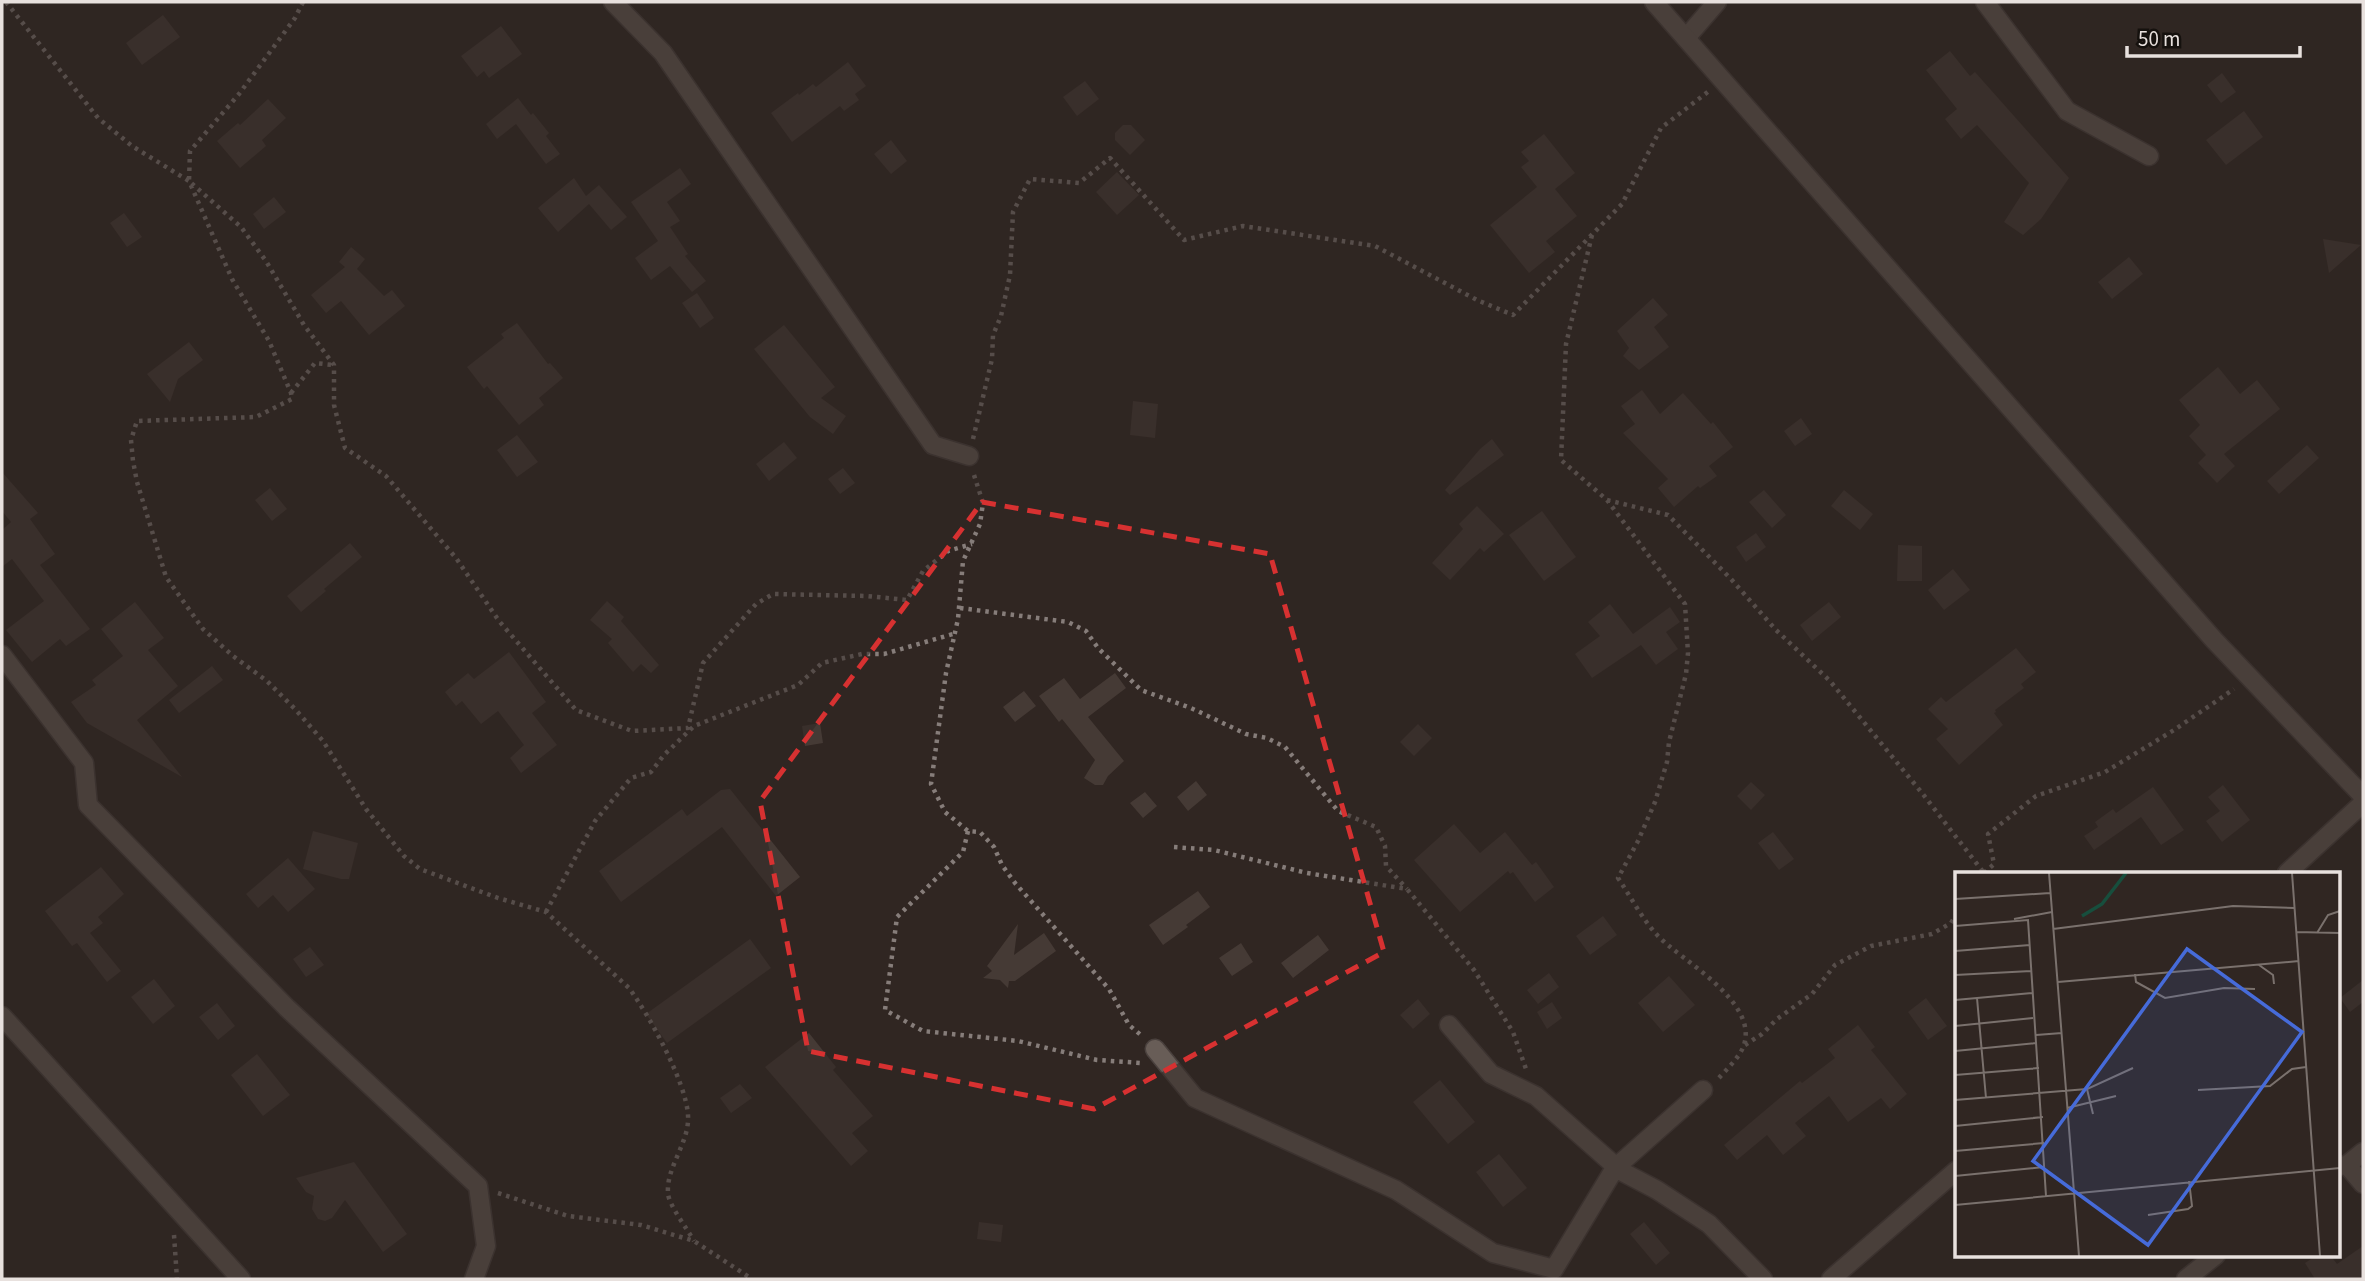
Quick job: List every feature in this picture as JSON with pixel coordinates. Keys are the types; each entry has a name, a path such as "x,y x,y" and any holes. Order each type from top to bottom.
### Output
{"street":[{"path":"613,2 663,53 933,445 969,456"},
{"path":"1654,2 2214,640 2363,796"},
{"path":"1686,38 1717,2"},
{"path":"1985,2 2067,111 2149,156"},
{"path":"2,656 83,763 88,805 287,1008 478,1186 485,1246 474,1279"},
{"path":"2288,872 2363,803"},
{"path":"2,1016 242,1279"},
{"path":"1449,1025 1491,1074 1536,1096 1615,1168 1657,1190 1709,1224 1763,1279"},
{"path":"1155,1049 1195,1098 1396,1190 1493,1254 1558,1274 1615,1168 1703,1090"},
{"path":"2363,1152 2343,1166 2363,1184"},
{"path":"1831,1279 1955,1172"},
{"path":"2186,1279 2215,1256"}],"path":[{"path":"6,2 98,118 132,146 189,181 241,227 266,261 304,325 334,365 334,405 345,448 386,476 456,558 499,621 576,710 632,731 688,728 703,663 756,604 774,594 867,596 907,600 922,571 948,551 973,543"},
{"path":"303,2 295,18 239,94 190,151 189,181 232,279 269,341 292,399 256,417 137,421 131,440 135,472 166,577 203,629 275,688 310,726 335,758 366,809 404,856 420,869 546,912 629,988 639,1001 680,1080 688,1116 678,1157 670,1175 667,1195 694,1241"},
{"path":"1155,1049 1129,1024 1109,989 1015,883 1002,865 994,847 980,832 968,831 944,812 930,784 959,608 963,561 980,524 983,503 969,456 992,359 993,335 1001,316 1010,275 1013,212 1030,179 1079,183 1111,158 1184,240 1243,226 1375,246 1477,300 1513,315 1622,204 1661,128 1723,80"},
{"path":"1592,235 1566,344 1562,460 1607,500 1685,604 1688,653 1686,674 1662,783 1638,841 1618,878 1659,937 1709,976 1734,1006 1744,1024 1744,1045"},
{"path":"291,393 315,363 334,365"},
{"path":"1607,500 1668,515 1731,579 1776,630 1829,681 1983,872"},
{"path":"959,608 1068,622 1086,631 1098,648 1141,690 1191,708 1246,734 1267,738 1285,747 1338,811 1376,827 1385,846 1386,866 1474,970 1513,1032 1536,1096"},
{"path":"546,912 595,821 631,778 651,772 664,755 694,726 797,685 822,663 862,654 884,654 953,634"},
{"path":"1985,872 1994,864 1988,834 2036,796 2105,772 2174,730 2250,678"},
{"path":"968,831 964,852 897,917 885,1010 923,1031 1018,1041 1097,1060 1166,1065"},
{"path":"1174,847 1214,850 1307,873 1407,889"},
{"path":"1703,1090 1719,1078 1744,1045 1812,994 1835,965 1871,946 1933,934 1951,923 1955,916"},
{"path":"478,1186 568,1216 641,1225 694,1241 752,1279"},
{"path":"172,1202 177,1279"}],"highlighted area":[{"path":"982,502 1270,554 1384,952 1094,1109 808,1051 760,801"}],"building":[{"path":"163,15 180,37 142,65 126,43"},
{"path":"501,26 522,54 489,78 484,71 477,77 461,56"},
{"path":"1950,51 1970,76 1975,72 2069,178 2041,219 2023,235 2004,222 2029,183 1977,125 1961,139 1945,119 1957,109 1926,70"},
{"path":"848,62 866,86 855,94 859,100 844,111 840,106 792,142 771,113 813,84 816,87"},
{"path":"2222,73 2236,92 2221,103 2207,85"},
{"path":"1085,81 1099,99 1077,116 1063,97"},
{"path":"518,98 549,133 546,136 560,154 546,164 516,124 497,139 486,124"},
{"path":"268,99 286,118 262,140 266,146 240,168 217,141 238,123 240,125"},
{"path":"2244,111 2263,137 2226,165 2206,140"},
{"path":"1123,125 1131,125 1145,140 1130,155 1115,140 1115,133"},
{"path":"1544,134 1575,173 1555,189 1577,216 1546,241 1555,252 1529,273 1490,225 1537,187 1521,167 1529,161 1521,152"},
{"path":"891,140 907,161 891,174 874,154"},
{"path":"680,168 691,184 667,202 680,221 670,227 688,254 685,256 706,281 692,292 670,266 651,280 635,258 658,241 631,202"},
{"path":"1117,172 1139,195 1117,215 1096,192"},
{"path":"574,178 586,196 599,185 627,217 611,230 589,204 558,232 538,208"},
{"path":"274,197 286,212 264,229 253,214"},
{"path":"124,213 142,237 127,247 110,223"},
{"path":"2323,239 2361,245 2329,273"},
{"path":"351,247 365,259 357,269 384,296 392,290 405,306 369,335 341,301 326,313 311,295 345,267 339,262"},
{"path":"2129,257 2143,274 2112,299 2098,282"},
{"path":"697,293 714,318 700,328 682,303"},
{"path":"1653,298 1668,315 1654,327 1669,347 1639,370 1623,356 1629,348 1617,331"},
{"path":"517,323 548,364 563,378 539,398 544,405 519,425 487,386 484,389 467,367 504,338 501,334"},
{"path":"784,325 835,387 821,398 846,416 833,434 810,417 754,349"},
{"path":"189,342 203,360 178,379 170,402 147,374"},
{"path":"2218,367 2240,394 2257,380 2280,409 2224,454 2235,466 2217,483 2198,463 2206,455 2189,436 2200,425 2179,400"},
{"path":"1642,390 1660,414 1683,393 1711,424 1713,422 1733,447 1709,466 1717,476 1700,488 1698,486 1674,507 1658,488 1668,479 1623,433 1635,424 1621,406"},
{"path":"1133,401 1158,404 1155,438 1130,435"},
{"path":"1801,418 1812,434 1795,446 1784,431"},
{"path":"517,435 538,462 517,477 497,450"},
{"path":"1492,439 1504,455 1450,495 1445,490"},
{"path":"784,442 797,458 769,481 756,464"},
{"path":"2307,445 2319,458 2279,494 2267,481"},
{"path":"843,468 855,483 840,494 828,479"},
{"path":"2,472 38,513 30,519 55,554 40,565 90,629 66,646 60,639 32,662 6,630 44,601 12,559 2,567 2,530 11,522 2,511"},
{"path":"270,488 287,509 272,521 255,500"},
{"path":"1764,490 1786,515 1772,528 1749,502"},
{"path":"1844,490 1873,514 1860,530 1831,506"},
{"path":"1477,506 1504,534 1484,552 1480,548 1450,580 1432,563 1463,529 1459,524"},
{"path":"1542,511 1576,557 1544,581 1509,535"},
{"path":"1756,533 1766,547 1746,562 1736,547"},
{"path":"350,543 362,557 301,612 287,596"},
{"path":"1898,545 1922,546 1922,581 1897,581"},
{"path":"1953,569 1970,590 1944,610 1928,590"},
{"path":"607,601 624,617 621,621 659,665 651,673 641,664 633,672 608,643 612,639 590,620"},
{"path":"135,602 164,638 148,650 178,686 137,720 182,777 87,723 71,702 96,685 92,680 123,656 101,629"},
{"path":"1829,602 1841,617 1812,641 1800,625"},
{"path":"1610,604 1633,634 1670,607 1680,622 1666,632 1678,649 1656,665 1641,645 1592,678 1575,654 1600,636 1588,622"},
{"path":"2016,648 2036,672 2021,684 2024,688 1995,710 1994,713 2003,725 1959,765 1936,739 1948,729 1928,709 1941,697 1946,702"},
{"path":"509,652 546,702 532,713 557,745 521,773 510,758 524,745 498,711 481,724 462,701 456,706 445,692 468,673 474,679"},
{"path":"212,666 223,680 179,713 169,700"},
{"path":"1115,673 1126,688 1088,717 1124,761 1108,776 1103,785 1095,785 1084,778 1095,760 1062,719 1059,722 1039,696 1064,678 1080,699"},
{"path":"1024,691 1036,706 1015,722 1003,707"},
{"path":"820,723 823,743 805,746 802,726"},
{"path":"1418,724 1432,738 1414,756 1400,742"},
{"path":"1196,781 1207,795 1188,811 1177,797"},
{"path":"1751,782 1765,795 1751,810 1737,796"},
{"path":"2223,785 2250,820 2222,842 2206,821 2220,811 2208,797"},
{"path":"2153,787 2184,830 2161,845 2141,817 2094,850 2084,836 2098,827 2095,822 2113,809 2116,813"},
{"path":"730,789 800,877 776,896 722,827 621,902 599,871 682,809 687,816 721,790"},
{"path":"1145,792 1157,806 1143,818 1130,803"},
{"path":"1454,824 1480,853 1505,832 1532,865 1536,862 1554,887 1535,902 1513,872 1510,874 1508,871 1460,912 1414,860"},
{"path":"313,831 358,843 349,879 303,869"},
{"path":"1773,832 1794,859 1779,870 1758,843"},
{"path":"288,858 315,889 288,912 273,895 258,908 246,894"},
{"path":"101,867 124,894 98,917 103,923 90,933 121,971 107,982 77,943 72,946 45,911"},
{"path":"1198,891 1210,907 1163,945 1149,925"},
{"path":"1603,916 1617,935 1590,955 1576,936"},
{"path":"1018,924 1014,955 1044,933 1056,951 1015,981 1009,981 1008,988 1000,980 983,978 992,971 987,966"},
{"path":"1318,935 1329,950 1293,978 1281,963"},
{"path":"750,939 771,968 667,1043 646,1014"},
{"path":"1241,943 1253,962 1232,976 1219,958"},
{"path":"310,947 324,965 306,977 293,959"},
{"path":"1549,973 1559,987 1538,1004 1527,990"},
{"path":"1669,976 1695,1005 1663,1032 1638,1003"},
{"path":"154,979 175,1006 153,1024 131,997"},
{"path":"2363,980 2363,1002 2350,1012 2340,998"},
{"path":"1926,998 1947,1026 1928,1040 1908,1012"},
{"path":"1418,999 1430,1014 1413,1029 1400,1015"},
{"path":"1552,1002 1562,1018 1547,1029 1537,1012"},
{"path":"217,1003 235,1026 218,1040 199,1017"},
{"path":"1858,1025 1875,1047 1871,1050 1907,1094 1890,1109 1881,1098 1848,1122 1829,1096 1795,1123 1806,1136 1783,1155 1767,1135 1737,1160 1724,1145 1800,1081 1802,1083 1835,1058 1828,1049"},
{"path":"809,1033 836,1067 833,1070 873,1116 852,1133 868,1151 851,1166 765,1067"},
{"path":"257,1054 290,1095 263,1116 231,1075"},
{"path":"1440,1080 1475,1122 1448,1144 1413,1102"},
{"path":"740,1084 752,1098 731,1113 720,1098"},
{"path":"1499,1154 1527,1188 1503,1207 1476,1172"},
{"path":"354,1162 407,1234 383,1252 345,1200 332,1218 325,1221 318,1219 312,1209 314,1196 306,1192 296,1178"},
{"path":"979,1222 1003,1225 1001,1242 977,1239"},
{"path":"1644,1222 1670,1253 1656,1265 1630,1234"},
{"path":"2363,1246 2363,1279 2315,1279 2305,1263 2316,1256 2331,1256 2337,1264"}]}
